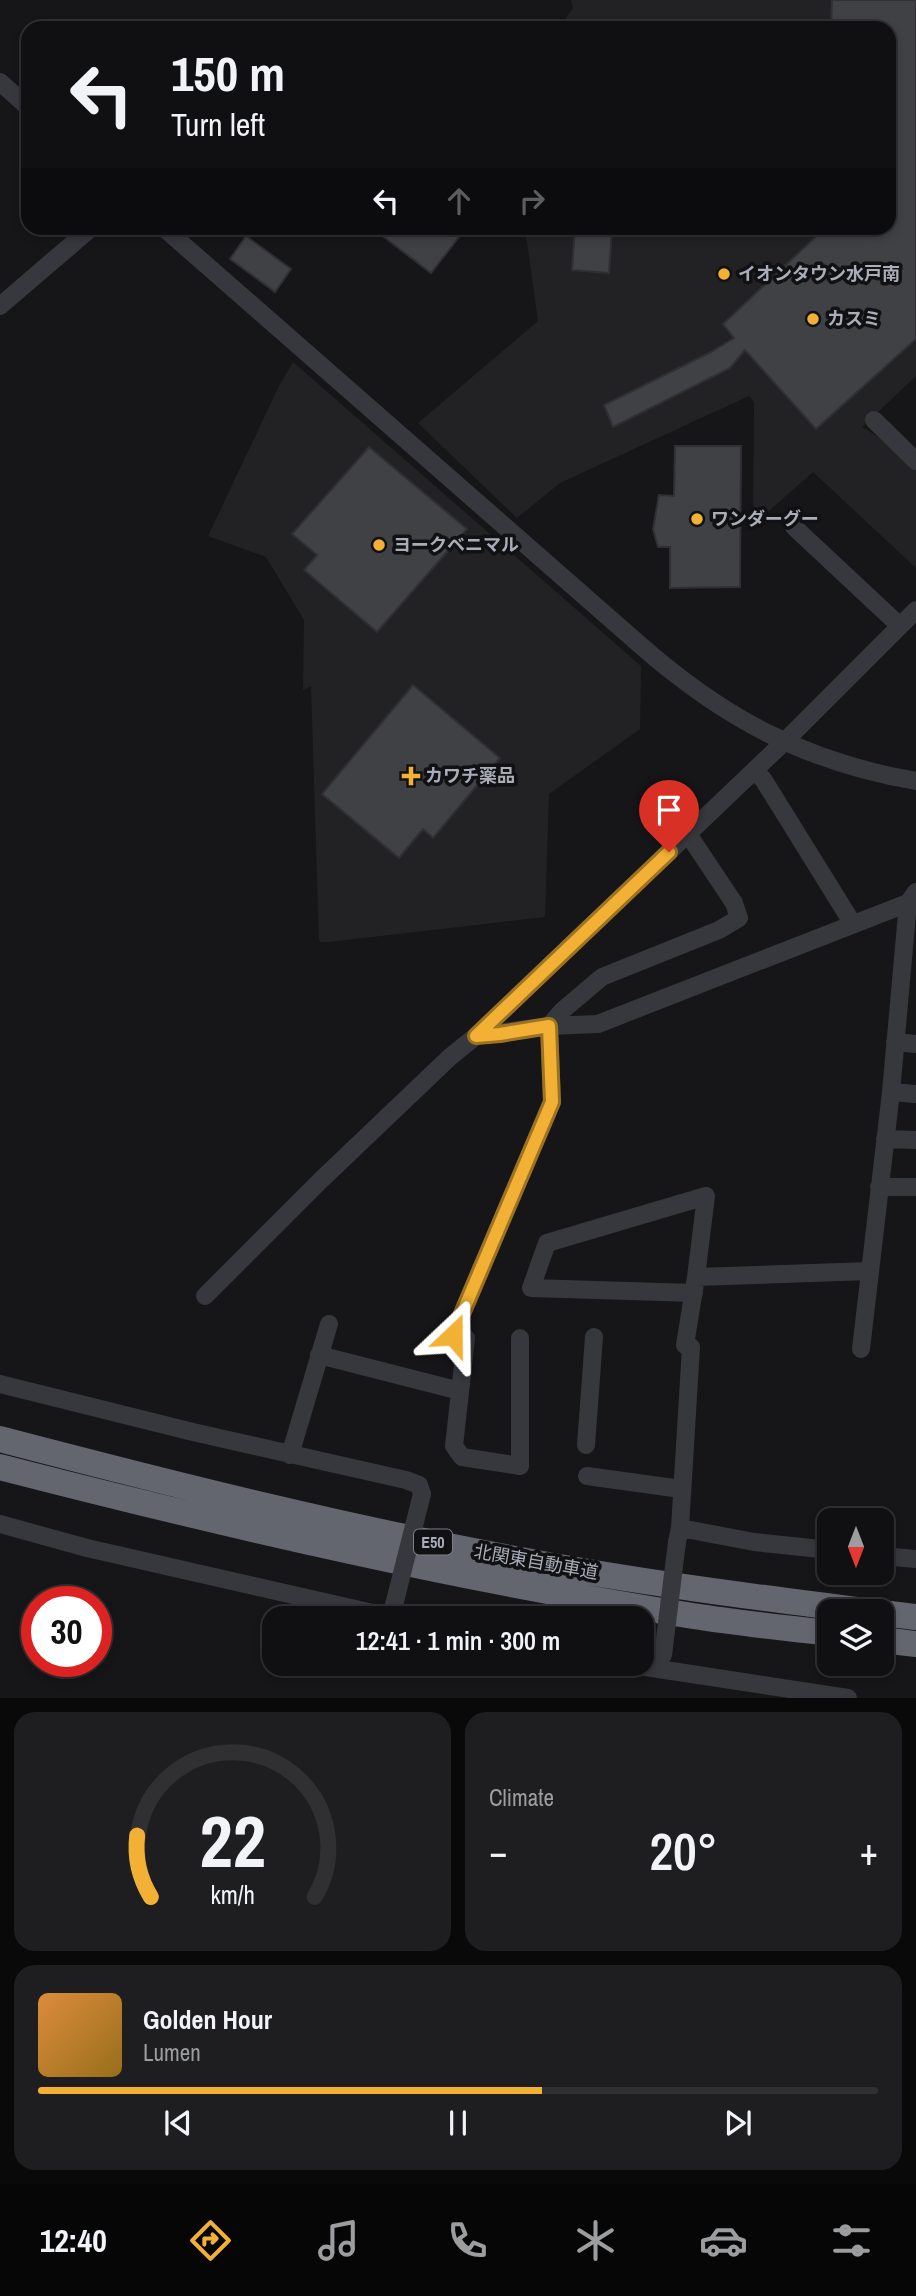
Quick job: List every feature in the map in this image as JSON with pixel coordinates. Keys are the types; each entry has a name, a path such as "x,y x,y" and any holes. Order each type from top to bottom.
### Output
{"highway":[{"name":"北関東自動車道","path":"0,1439 151,1479 331,1521 520,1560 701,1590 817,1605"},
{"name":"北関東自動車道","path":"0,1467 299,1541 516,1586 695,1617 817,1631"},
{"path":"894,1614 916,1617"},
{"path":"894,1641 916,1644"}],"street":[{"path":"0,82 21,101"},
{"path":"0,306 83,235"},
{"path":"172,235 670,672 698,693 746,723 784,742 842,763 916,781"},
{"path":"874,420 916,461"},
{"path":"794,527 900,626"},
{"path":"205,1296 321,1180 754,771 916,610"},
{"path":"754,771 763,779 853,924"},
{"path":"520,1338 520,1466 462,1457 454,1446 460,1391 460,1337 552,1102 549,1026 563,1010 602,977 719,930 738,918 734,903 688,834"},
{"path":"476,1036 549,1026 598,1024 853,924 912,897"},
{"path":"861,1349 912,897"},
{"path":"895,1042 916,1044"},
{"path":"891,1092 916,1094"},
{"path":"885,1139 916,1140"},
{"path":"879,1187 916,1187"},
{"path":"661,1662 679,1535 688,1346 695,1285 706,1196 547,1243 531,1287 695,1285 869,1271"},
{"path":"290,1455 329,1324"},
{"path":"586,1445 594,1337"},
{"path":"319,1355 460,1391"},
{"path":"0,1384 418,1485 422,1494 397,1606"},
{"path":"587,1476 681,1489"},
{"path":"0,1524 87,1548 362,1606"},
{"path":"679,1535 817,1549"},
{"path":"894,1557 916,1559"},
{"path":"654,1662 848,1698"}],"shaded area":[{"name":"イオンタウン水戸南","path":"571,0 916,0 916,376 862,427 890,444 916,469 916,568 813,472 753,525 754,402 749,396 560,483 517,518 418,423 538,321 526,235 896,235 896,21 564,21 573,8"},
{"path":"293,362 641,666 640,729 549,794 545,917 329,942 321,942 319,939 311,686 303,690 304,620 266,557 208,536"}],"building":[{"path":"832,0 916,0 916,339 816,429 745,350 730,368 613,427 604,405 734,338 723,324 818,235 896,235 896,21 831,21"},
{"path":"381,235 461,235 431,273"},
{"path":"574,235 612,235 609,273 572,270"},
{"path":"246,236 291,269 275,292 230,259"},
{"name":"ワンダーグー","path":"675,446 741,446 740,587 670,588 670,547 658,547 653,529 659,495 674,496"},
{"name":"ヨークベニマル","path":"369,447 467,529 377,632 304,570 317,555 292,534"},
{"name":"カワチ薬品","path":"413,685 500,758 433,838 423,829 399,858 322,794"}],"place":[{"name":"イオンタウン水戸南","path":"724,274"},
{"name":"カスミ","path":"813,319"},
{"name":"ワンダーグー","path":"697,519"},
{"name":"ヨークベニマル","path":"379,545"},
{"name":"カワチ薬品","path":"411,776"}],"route":[{"path":"453,1335 552,1102 549,1026 476,1036 669,852"}]}
